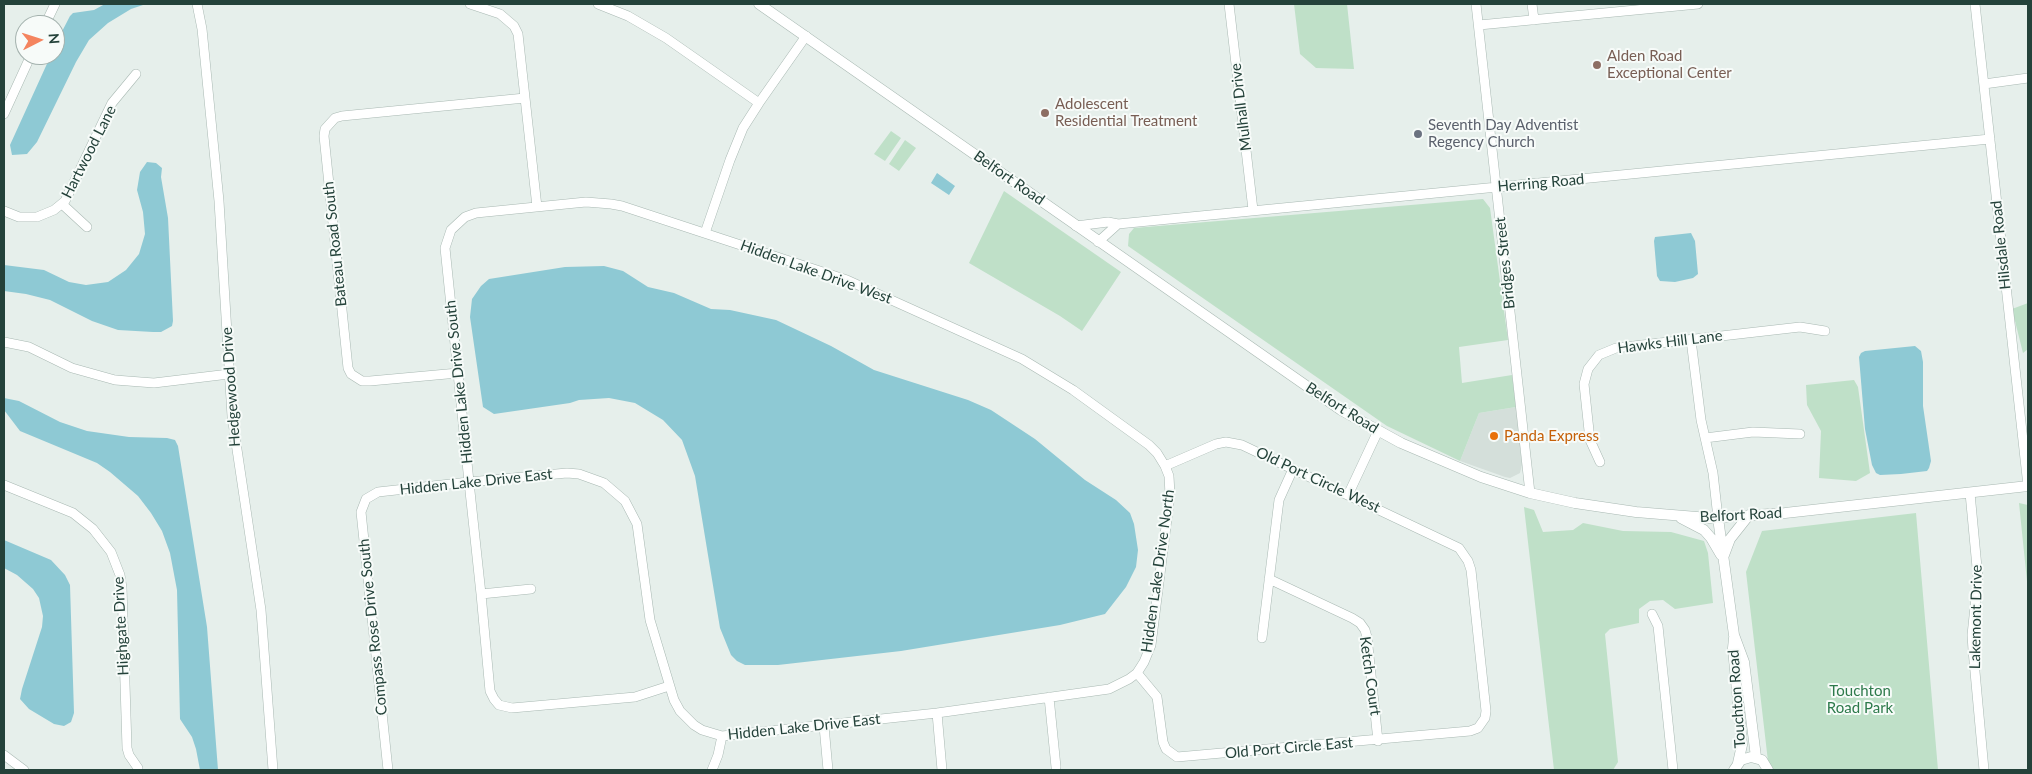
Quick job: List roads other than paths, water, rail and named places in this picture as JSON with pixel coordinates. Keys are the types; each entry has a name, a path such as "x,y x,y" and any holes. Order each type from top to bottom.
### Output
{"street":[{"name":"Hedgewood Drive","path":"197,4 202,29 218,192 235,443 262,625 273,770"},
{"path":"470,4 491,10 508,20 514,26 519,40 537,207"},
{"path":"598,4 628,16 666,38 759,103"},
{"name":"Belfort Road","path":"760,4 1098,242 1335,405 1378,431 1430,456 1481,477 1530,493 1575,503 1636,512 1718,518 2028,486"},
{"name":"Mulhall Drive","path":"1229,4 1253,210"},
{"name":"Bridges Street","path":"1476,4 1530,493"},
{"path":"1532,4 1534,20"},
{"path":"1479,25 1698,4"},
{"name":"Hilsdale Road","path":"1976,4 2028,486"},
{"path":"705,233 736,143 759,103 806,36"},
{"path":"4,114 26,65"},
{"name":"Hartwood Lane","path":"4,211 19,217 37,217 54,210 62,204 70,193 112,103 136,74"},
{"path":"1984,84 2028,78"},
{"name":"Bateau Road South","path":"458,373 370,382 355,378 348,368 324,136 329,123 335,118 342,116 525,98"},
{"name":"Herring Road","path":"1076,226 1108,222 1118,224 1990,139"},
{"name":"Hidden Lake Drive West","path":"456,224 464,217 476,213 586,202 612,204 846,280 1022,359 1073,390 1149,445 1157,453 1165,466"},
{"path":"62,204 87,227"},
{"name":"Hidden Lake Drive South","path":"456,224 447,237 446,248 490,691 499,705 512,708 635,696 669,686"},
{"path":"1098,242 1118,224"},
{"name":"Hawks Hill Lane","path":"1600,462 1590,440 1584,384 1590,359 1616,348 1800,327 1825,331"},
{"path":"1691,340 1705,438 1713,473 1718,518"},
{"path":"4,342 29,347 72,368 115,380 154,383 229,374"},
{"path":"1348,495 1378,431"},
{"path":"1705,438 1754,432 1800,434"},
{"name":"Old Port Circle West","path":"1165,466 1216,444 1226,442 1242,444 1452,543 1464,554 1471,570 1486,711"},
{"name":"Hidden Lake Drive North","path":"1137,673 1144,662 1150,645 1170,495 1169,476 1165,466"},
{"path":"1262,638 1279,500 1292,469"},
{"name":"Hidden Lake Drive East","path":"378,492 567,472 579,474 604,483 625,501 637,524 650,620 674,700 686,719 702,730 722,736 937,713 1109,688 1120,685 1137,673"},
{"name":"Highgate Drive","path":"4,485 73,514 93,529 111,552 120,575 122,588 127,748 128,755 138,768"},
{"name":"Compass Rose Drive South","path":"378,492 366,499 361,512 388,770"},
{"name":"Lakemont Drive","path":"1970,493 1978,578 1972,650 1984,770"},
{"path":"1723,558 1730,538 1749,515"},
{"path":"1677,516 1704,530 1723,558"},
{"name":"Touchton Road","path":"1718,518 1734,635 1744,662 1756,757"},
{"name":"Ketch Court","path":"1269,579 1352,618 1360,623 1365,630 1378,741"},
{"path":"481,594 531,589"},
{"path":"1652,614 1658,626 1672,770"},
{"name":"Touchton Road","path":"1733,768 1742,745 1732,648 1734,635"},
{"name":"Old Port Circle East","path":"1137,673 1157,697 1160,704 1166,749 1177,757 1470,732 1482,724 1486,711"},
{"path":"1049,697 1056,767"},
{"path":"937,713 942,770"},
{"path":"824,726 828,770"},
{"path":"712,770 718,755 722,736"},
{"path":"4,755 24,770"},
{"name":"Touchton Road","path":"1733,768 1746,758 1756,757 1762,760 1768,770"}],"water":[{"path":"105,4 146,4 131,9 108,23 89,40 76,62 37,142 27,154 12,155 10,145 46,65 65,65 65,26 70,16 73,13 94,10"},
{"path":"147,162 156,163 162,168 161,177 168,218 172,326 161,332 118,330 92,321 50,300 4,291 4,265 44,270 69,282 86,285 108,282 126,270 139,254 145,234 143,212 137,190 140,172"},
{"path":"937,173 955,186 949,195 931,183"},
{"path":"1691,233 1695,241 1698,274 1693,278 1675,282 1660,281 1657,276 1655,237"},
{"path":"604,266 623,271 648,287 674,293 711,309 730,310 776,320 831,346 874,370 968,400 991,410 1035,439 1085,480 1116,500 1130,513 1134,524 1138,550 1136,567 1126,587 1105,614 1060,625 901,651 778,665 745,665 737,661 731,655 720,628 695,476 682,440 663,420 635,403 609,398 579,400 494,414 483,407 470,317 472,299 481,286 489,279 565,267"},
{"path":"1915,346 1921,351 1923,362 1923,406 1931,461 1927,471 1880,475 1876,473 1872,465 1865,429 1859,357 1865,351"},
{"path":"4,398 19,401 60,422 87,431 129,437 175,440 178,446 207,627 218,770 200,770 192,737 180,719 177,590 170,553 162,531 138,496 110,472 97,463 20,431 4,410"},
{"path":"4,540 51,560 65,575 70,585 74,713 71,722 64,726 54,724 29,709 20,699 42,627 43,616 39,598 33,589 17,575 4,568"}],"place":[{"name":"Alden Road Exceptional Center","path":"1597,65"},
{"name":"Adolescent Residential Treatment","path":"1045,113"},
{"name":"Seventh Day Adventist Regency Church","path":"1418,134"},
{"name":"Panda Express","path":"1494,436"}],"park label":[{"name":"Touchton Road Park","path":"1860,700"}]}
